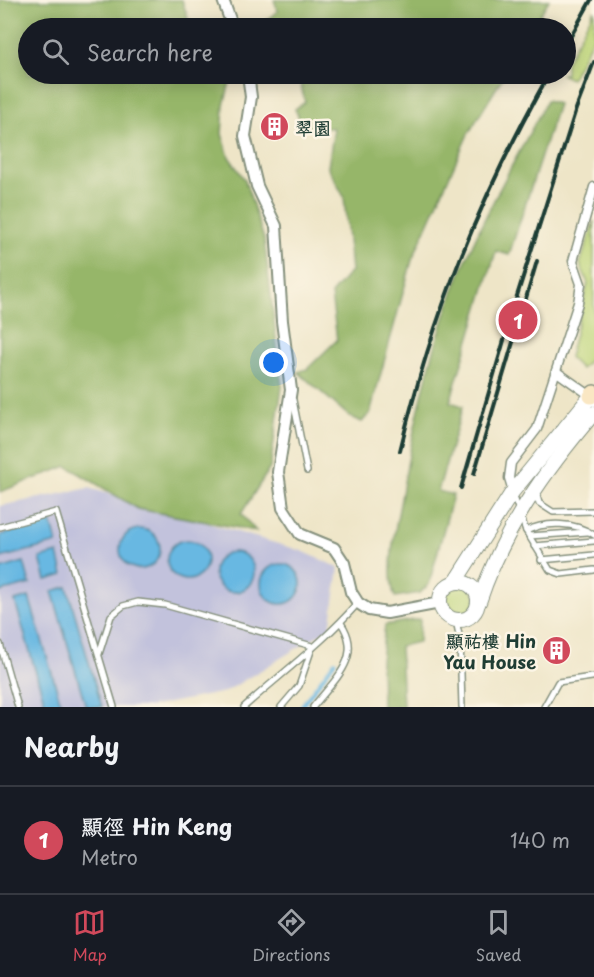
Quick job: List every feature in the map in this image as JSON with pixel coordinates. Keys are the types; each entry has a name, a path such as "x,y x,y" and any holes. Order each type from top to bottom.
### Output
{"street":[{"path":"223,0 229,18"},
{"path":"249,84 251,97 245,136 257,186 276,226 282,321 290,386 287,423 278,472 283,508 300,534 334,548 344,563 351,592 358,603 369,610 387,613 440,603"},
{"path":"513,491 509,478 511,463 537,429 557,372 580,293 581,284 573,261 591,208 594,187"},
{"path":"557,372 593,396 513,491 455,582 443,591 440,603 444,614 456,620 463,620 473,614 495,559 519,514 536,487 594,413"},
{"path":"455,582 468,584 474,590 478,602"}],"lane":[{"path":"290,386 307,471"},
{"path":"536,487 539,503 553,512 594,511"},
{"path":"513,491 527,534 541,560 555,573 594,570"},
{"path":"0,527 56,512 114,707"},
{"path":"527,534 534,527 567,525 592,534"},
{"path":"527,534 592,534"},
{"path":"534,546 594,541"},
{"path":"541,560 594,555"},
{"path":"99,656 111,616 123,606 138,602 165,605 312,646"},
{"path":"244,707 312,646 331,634 358,603"},
{"path":"456,620 460,646 462,707"},
{"path":"313,707 348,662 350,640 341,623"},
{"path":"0,645 18,707"},
{"path":"281,707 299,686 312,646"},
{"path":"543,707 558,682 592,677"}],"shaded area":[{"path":"89,488 302,551 339,568 330,628 225,692 149,707 0,707 0,506"}],"green space":[{"path":"0,0 182,0 188,18 18,18 18,84 229,84 224,105 222,134 229,157 245,180 264,239 282,387 270,468 241,514 256,531 138,509 67,466 0,492"},
{"path":"274,0 549,0 538,18 269,18 278,11"},
{"path":"594,10 594,36 576,70 576,43"},
{"path":"300,84 499,84 468,134 412,260 370,413 362,422 349,416 298,372 307,369 337,340 331,294 351,271 344,197 328,167 334,128 303,127 295,109 305,102"},
{"path":"547,100 558,104 509,255 496,251 450,402 463,406 438,491 453,495 429,584 420,593 395,597 391,575 394,535 413,434 438,338 459,276 481,227"},
{"path":"594,221 594,355 581,369 569,357 588,283 580,264"},
{"path":"459,584 471,589 476,601 471,613 459,618 447,613 442,601 447,589"},
{"path":"420,619 419,642 400,646 403,707 382,707 381,661 385,625"}],"water":[{"path":"51,521 57,543 0,558 0,535"},
{"path":"140,529 148,530 154,535 159,541 159,557 154,563 148,568 140,569 132,568 126,563 121,557 120,549 121,541 126,535 132,530"},
{"path":"187,540 195,541 201,546 206,552 206,568 201,574 195,579 187,580 179,579 173,574 168,568 167,560 168,552 173,546 179,541"},
{"path":"234,552 242,553 248,558 253,564 253,580 248,586 242,591 234,592 226,591 220,586 215,580 214,572 215,564 220,558 226,553"},
{"path":"58,553 63,575 46,580 40,558"},
{"path":"24,562 30,584 0,592 0,569"},
{"path":"281,564 289,565 295,570 300,576 300,592 295,598 289,603 281,604 273,603 267,598 262,592 261,584 262,576 267,570 273,565"},
{"path":"67,587 102,707 86,707 52,591"},
{"path":"29,597 62,707 46,707 15,601"}],"waterway":[{"path":"301,707 335,661"}],"railway":[{"path":"576,27 591,0"},
{"path":"461,488 516,299 576,109 594,62"},
{"path":"400,451 428,351 461,257 501,165 544,84"},
{"path":"474,474 537,261"}],"place":[{"name":"翠園","path":"274,127"},
{"name":"顯徑 Hin Keng","path":"518,320"},
{"name":"顯祐樓 Hin Yau House","path":"557,650"}]}
